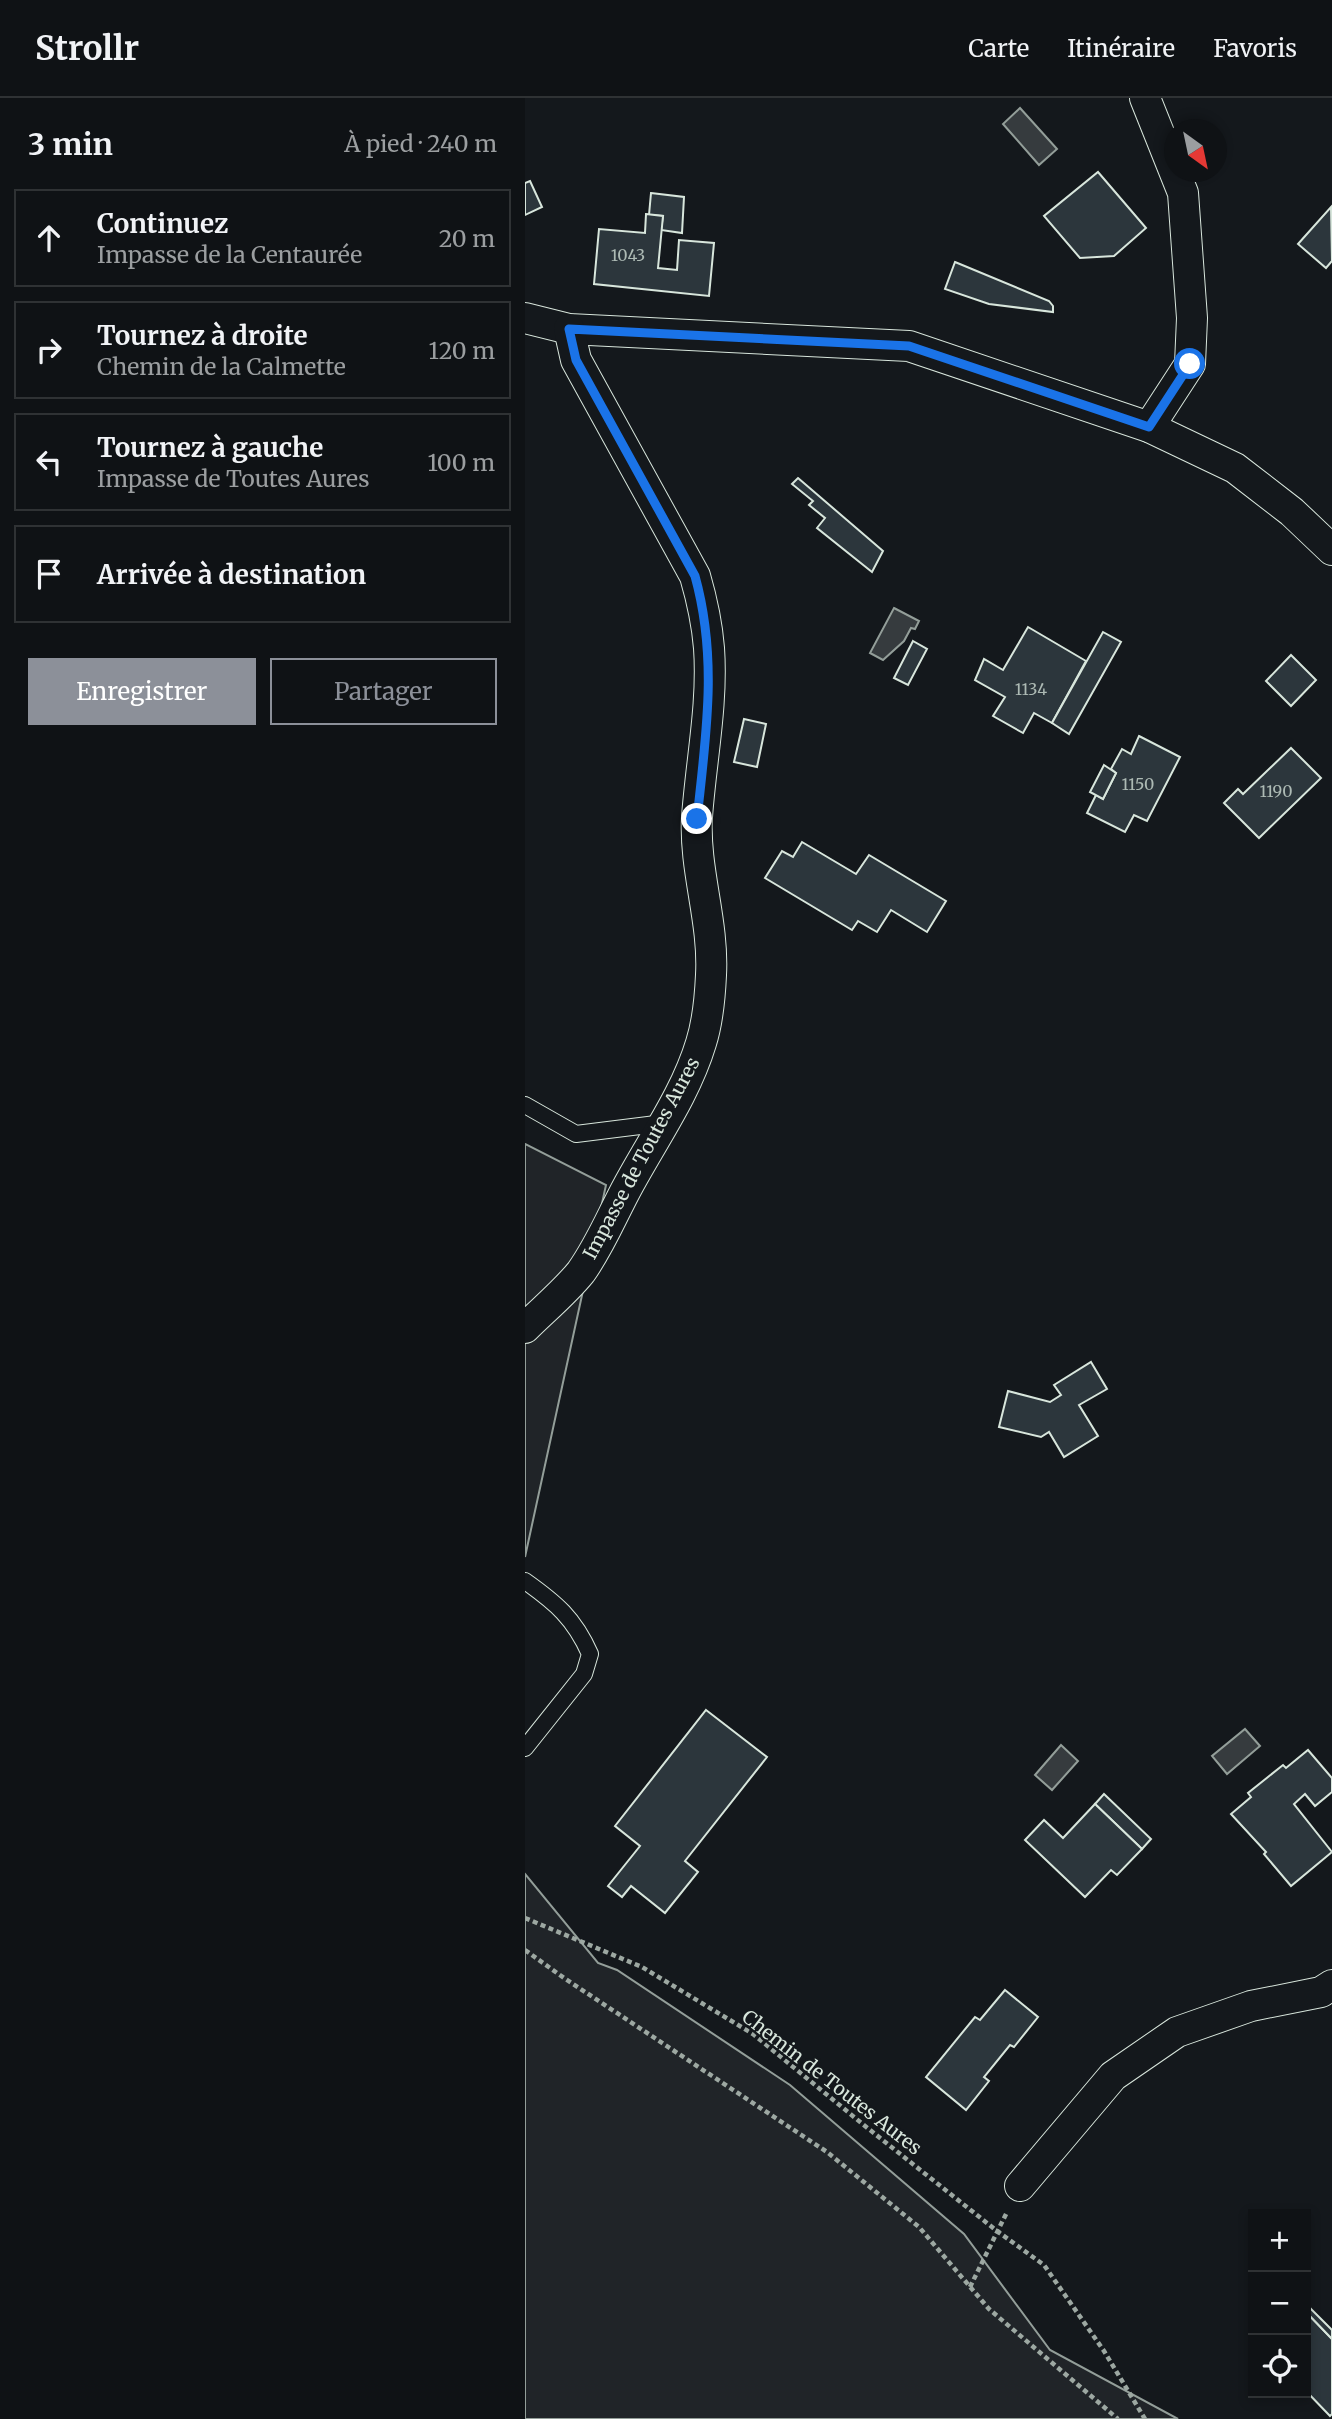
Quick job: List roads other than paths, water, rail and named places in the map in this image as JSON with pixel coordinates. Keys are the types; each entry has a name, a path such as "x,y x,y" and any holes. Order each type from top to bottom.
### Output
{"street":[{"path":"1145,98 1183,194 1192,318 1190,364 1149,427"},
{"path":"525,318 569,329 909,346 1149,427 1234,468 1292,512 1332,550"},
{"name":"Impasse de Toutes Aures","path":"525,1328 578,1275 596,1250 628,1185 664,1123 702,1042 711,972 710,928 698,866 697,819 708,718 709,650 704,608 695,576 576,360 569,329"},
{"path":"1020,2186 1113,2076 1177,2032 1251,2006 1321,1992 1332,1985"}],"lane":[{"path":"525,1105 576,1134 664,1123"},
{"path":"525,1581 558,1605 582,1636 590,1654 584,1674 525,1748"}]}
